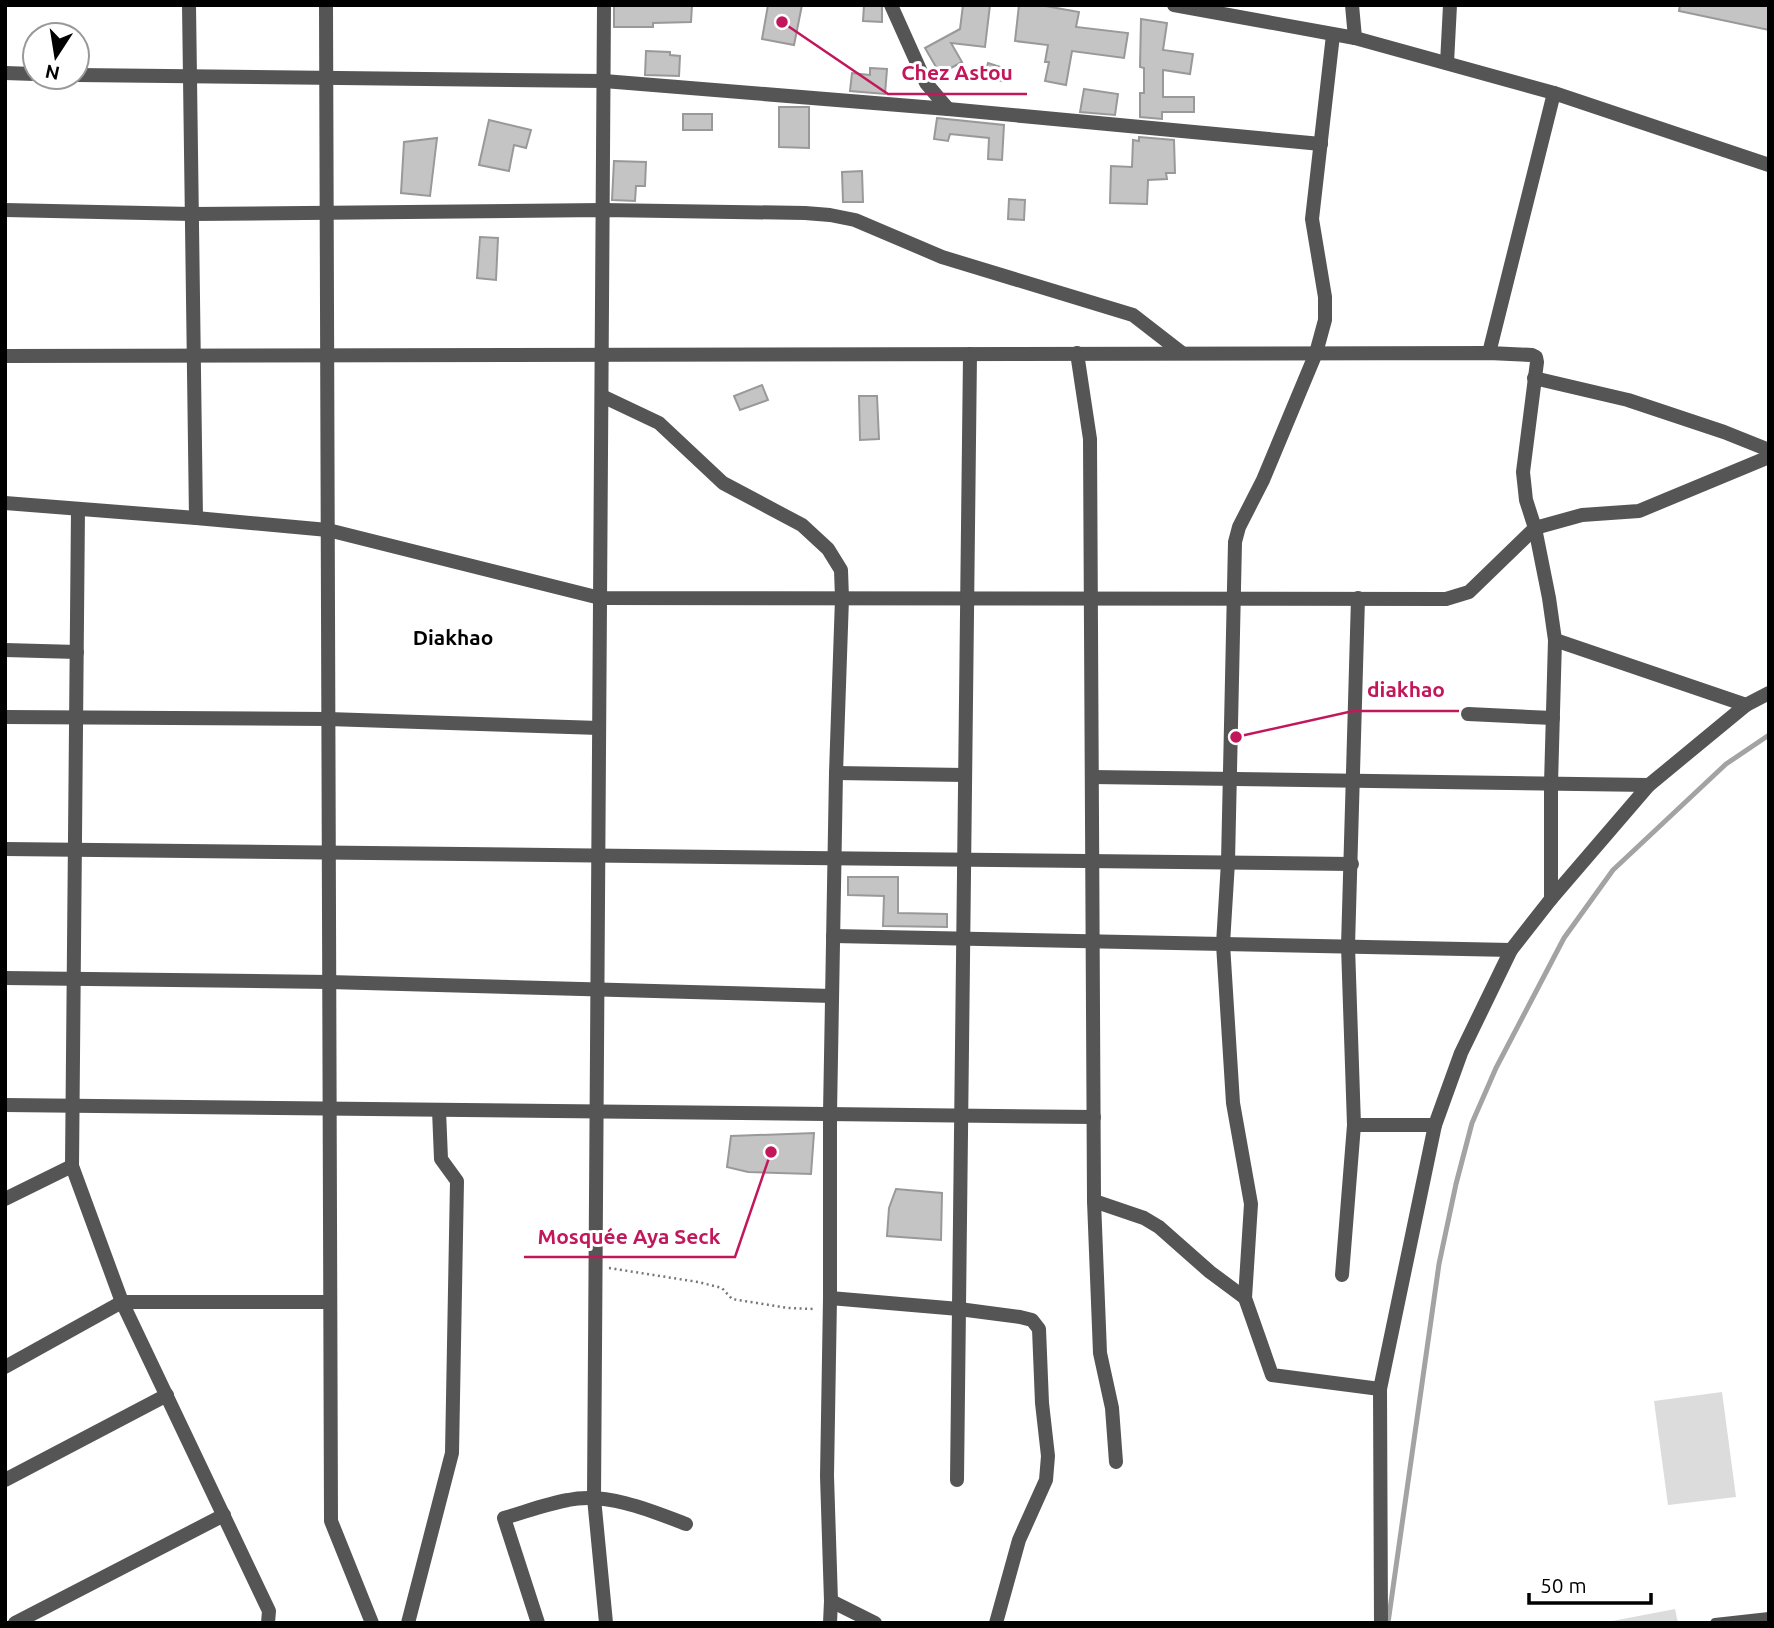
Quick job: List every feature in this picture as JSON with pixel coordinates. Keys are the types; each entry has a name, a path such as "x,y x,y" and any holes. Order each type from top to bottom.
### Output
{"street":[{"path":"189,5 196,518"},
{"path":"326,5 331,1521 372,1623"},
{"path":"604,5 594,1498 606,1623"},
{"path":"891,5 926,83 948,109"},
{"path":"1174,5 1355,38 1554,93 1769,165"},
{"path":"1352,5 1355,38"},
{"path":"1447,63 1450,5"},
{"path":"1333,34 1312,219 1325,297 1325,320 1316,353 1263,480 1239,527 1235,542 1228,862 1223,944 1233,1103 1251,1204 1245,1298 1272,1376 1380,1389"},
{"path":"91,75 604,81 948,109 1321,144"},
{"path":"1489,353 1554,93"},
{"path":"5,209 192,214 603,210 805,213 855,220 942,257 1133,315 1182,353"},
{"path":"1077,353 1090,439 1094,1201 1100,1353 1112,1408 1116,1462"},
{"path":"5,356 1077,353 1532,355 1536,358 1523,472 1526,500 1535,528 1555,640 1551,900"},
{"path":"957,1480 970,354"},
{"path":"1534,379 1628,400 1769,450"},
{"path":"602,396 659,423 723,483 802,525 828,549 841,570 830,1114 827,1476 830,1623"},
{"path":"5,502 328,530 600,598 1446,599 1469,592 1535,528 1582,515 1639,511 1769,457"},
{"path":"78,509 72,1166 122,1302 269,1611 268,1623"},
{"path":"1342,1275 1354,1125 1348,946 1358,598"},
{"path":"1555,640 1746,705"},
{"path":"5,650 77,652"},
{"path":"1381,1623 1380,1389 1435,1125 1461,1053 1511,950 1649,785 1746,705 1769,693"},
{"path":"1468,714 1553,719"},
{"path":"5,718 328,719 599,728"},
{"path":"836,773 965,775"},
{"path":"1092,777 1649,785"},
{"path":"5,849 1352,864"},
{"path":"834,936 1511,950"},
{"path":"5,978 329,982 832,996"},
{"path":"5,1105 1094,1117"},
{"path":"408,1623 452,1453 457,1181 441,1159 439,1110"},
{"path":"1354,1125 1435,1125"},
{"path":"5,1199 72,1166"},
{"path":"1094,1201 1144,1218 1159,1227 1210,1272 1245,1298"},
{"path":"5,1367 122,1302 330,1302"},
{"path":"830,1304 959,1309 1020,1317 1032,1321 1039,1329 1042,1403 1048,1455 1046,1480 1019,1540 996,1623"},
{"path":"5,1480 167,1395"},
{"path":"538,1623 504,1518 569,1500 594,1498 639,1506 686,1524"},
{"path":"15,1623 224,1515"},
{"path":"831,1601 875,1623"}],"lane":[{"path":"1715,1623 1769,1617"}],"path":[{"path":"596,1266 698,1282 722,1288 732,1299 788,1308 830,1304"}],"shaded area":[{"path":"1722,1392 1736,1497 1668,1505 1654,1401"},
{"path":"1675,1609 1678,1623 1602,1623"}],"building":[{"path":"614,5 692,5 691,22 653,23 653,27 614,27"},
{"path":"768,5 802,5 794,45 762,39"},
{"path":"864,5 882,5 882,22 863,21"},
{"path":"963,5 990,5 985,47 951,43 962,62 940,74 925,48 960,29"},
{"path":"1019,5 1040,5 1079,12 1076,27 1128,33 1124,58 1072,51 1066,85 1045,81 1049,62 1045,62 1048,45 1015,41"},
{"path":"1680,5 1769,5 1769,30 1679,11"},
{"path":"1141,19 1167,23 1163,50 1193,54 1190,74 1163,70 1163,97 1194,97 1194,112 1162,112 1162,119 1140,117 1140,93 1144,93 1144,68 1140,67"},
{"path":"646,51 670,52 670,55 680,56 679,76 645,75"},
{"path":"988,63 1006,69 1002,81 984,76"},
{"path":"870,68 887,69 885,94 850,91 852,73 870,75"},
{"path":"1084,89 1118,94 1115,115 1080,112"},
{"path":"779,107 809,107 809,148 779,147"},
{"path":"683,114 712,114 712,130 683,130"},
{"path":"937,118 1004,125 1002,160 988,159 989,138 950,134 948,141 934,139"},
{"path":"489,120 531,130 526,148 514,145 509,171 479,165"},
{"path":"1139,137 1174,140 1175,173 1166,173 1167,179 1148,180 1147,204 1110,203 1111,166 1132,167 1133,140 1139,141"},
{"path":"437,138 430,196 401,193 404,142"},
{"path":"614,161 646,162 645,186 636,186 635,201 612,200"},
{"path":"862,171 863,202 843,202 842,172"},
{"path":"1009,199 1025,200 1024,220 1008,219"},
{"path":"480,237 498,238 496,280 477,278"},
{"path":"762,385 768,400 740,410 734,396"},
{"path":"859,396 877,396 879,439 860,440"},
{"path":"848,877 898,877 898,913 947,914 947,927 883,926 884,896 848,895"},
{"path":"814,1133 811,1174 748,1172 727,1167 731,1136"},
{"path":"896,1189 942,1193 941,1240 887,1236 889,1208"}],"waterway":[{"path":"1388,1623 1439,1264 1472,1123 1496,1068 1564,938 1613,870 1726,764 1769,735"}],"place":[{"name":"Chez Astou","path":"782,22"},
{"name":"diakhao","path":"1236,737"},
{"name":"Mosquée Aya Seck","path":"771,1152"}],"district":[{"name":"Diakhao","path":"453,637"}]}
